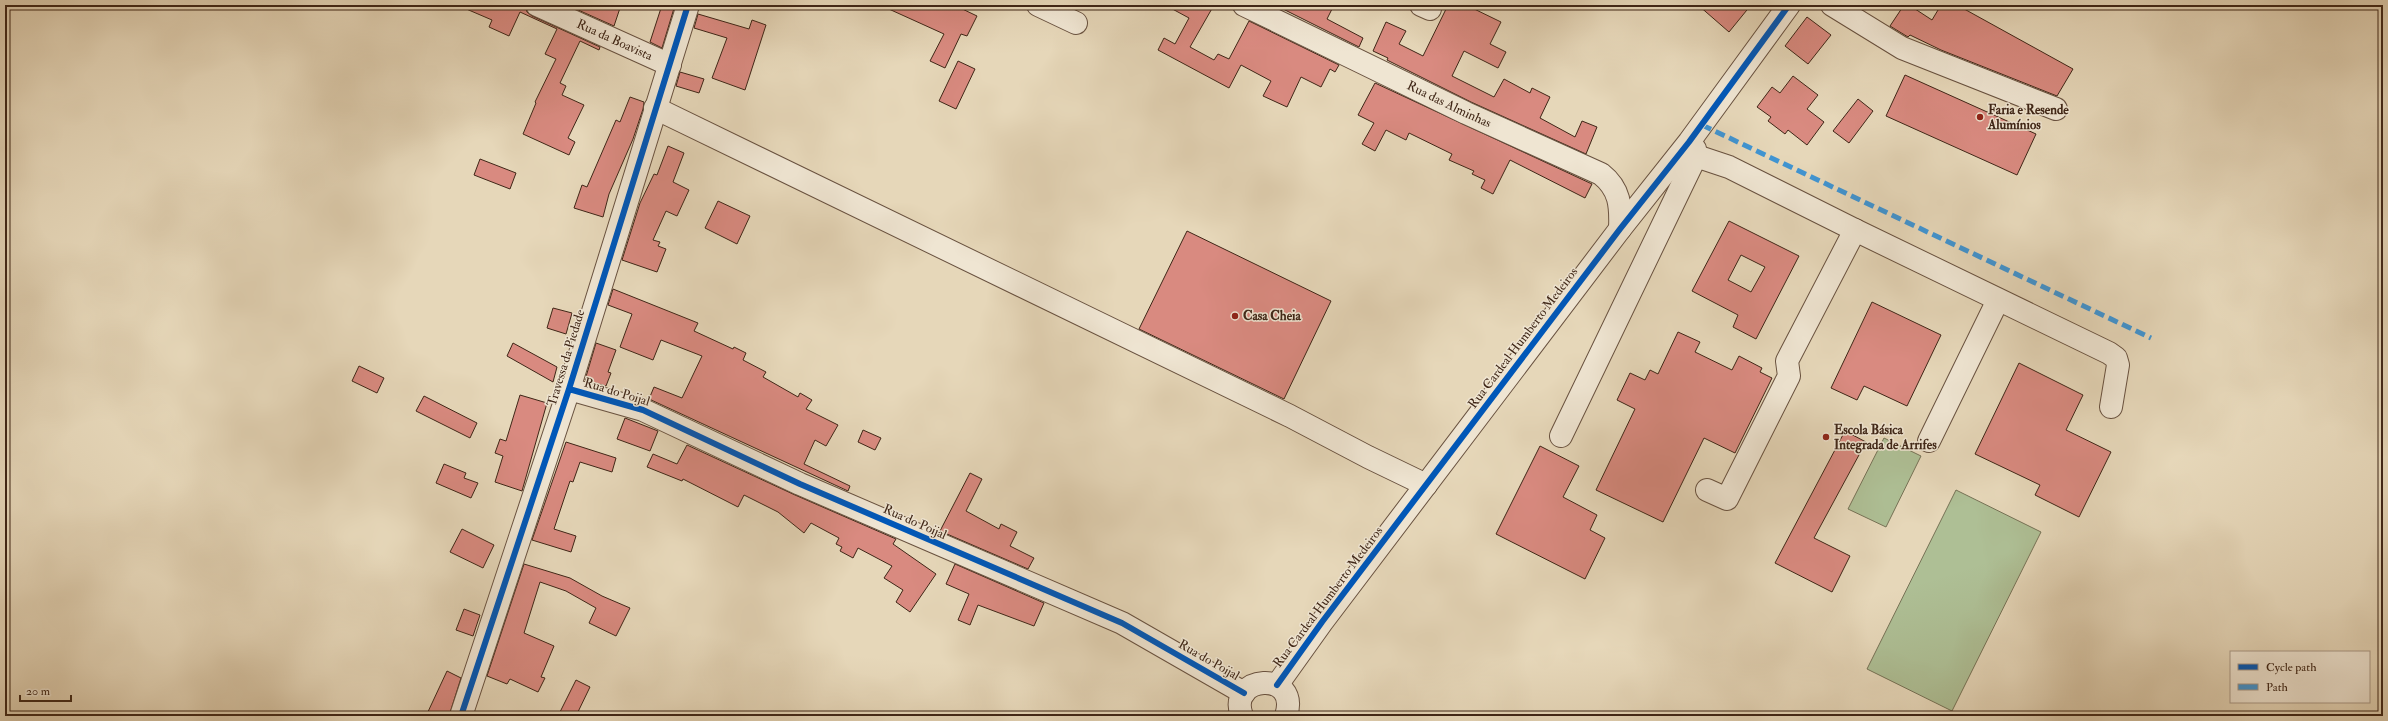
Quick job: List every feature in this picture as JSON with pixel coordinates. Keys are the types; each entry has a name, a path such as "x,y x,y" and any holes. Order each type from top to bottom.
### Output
{"street":[{"name":"Rua da Boavista","path":"537,5 670,65"},
{"name":"Travessa da Piedade","path":"461,716 569,389 688,5"},
{"path":"1038,5 1076,23"},
{"name":"Rua das Alminhas","path":"1244,5 1466,113 1601,174 1609,180 1617,193 1621,207 1620,229"},
{"name":"Rua Cardeal Humberto Medeiros","path":"1277,685 1620,229 1651,189 1692,149 1789,5"},
{"path":"1832,5 1902,48 2056,109"},
{"path":"655,108 1290,416 1368,457 1426,485"},
{"path":"1561,436 1675,197 1692,149 2116,358 2118,365 2111,407"},
{"path":"1651,189 1675,197"},
{"path":"1707,490 1727,499 1789,376 1788,361 1855,230"},
{"path":"1929,441 1998,300"},
{"name":"Rua do Poijal","path":"569,389 643,410 800,484 1122,623 1244,693"},
{"path":"1242,716 1241,702 1244,693 1256,684 1262,682 1277,685 1284,691 1288,700 1286,716"}],"green space":[{"path":"1884,438 1921,456 1886,527 1848,509"},
{"path":"1956,490 2041,532 1952,711 1867,669"}],"building":[{"path":"457,5 525,5 527,12 532,16 600,47 599,50 580,41 560,83 566,86 562,95 584,105 568,138 575,142 569,155 523,134 536,103 535,102 556,59 545,54 557,29 520,12 509,36 489,27 492,20"},
{"path":"567,5 621,5 614,26"},
{"path":"662,5 675,5 662,48 650,42"},
{"path":"880,5 954,5 977,16 967,36 961,34 945,68 930,61 944,34"},
{"path":"1165,5 1214,5 1190,47 1214,60 1218,54 1229,59 1249,21 1339,65 1335,72 1330,69 1321,87 1301,77 1287,107 1263,96 1271,81 1241,65 1229,88 1158,50 1164,38 1175,44 1189,18"},
{"path":"1275,5 1334,5 1327,19 1363,38 1359,47"},
{"path":"1448,5 1466,5 1501,22 1490,44 1506,52 1498,68 1464,51 1452,76 1494,97 1504,79 1530,93 1532,88 1550,97 1540,118 1575,137 1582,121 1597,127 1586,154 1471,102 1387,60 1388,58 1373,51 1386,22 1406,31 1399,44 1423,56"},
{"path":"1698,5 1751,5 1729,32"},
{"path":"1904,5 1909,5 1932,20 1941,5 1957,5 2073,69 2057,96 1941,50 1910,35 1908,37 1890,26"},
{"path":"698,14 749,29 752,20 766,25 745,90 712,78 727,38 694,28"},
{"path":"1807,17 1831,35 1808,64 1785,46"},
{"path":"958,61 975,69 956,109 939,101"},
{"path":"680,72 704,79 699,93 676,86"},
{"path":"1905,75 2036,134 2017,175 1886,116"},
{"path":"1793,76 1818,95 1807,109 1824,122 1807,145 1788,130 1785,134 1768,121 1771,117 1757,107 1772,87 1780,93"},
{"path":"1375,83 1592,184 1585,198 1510,160 1493,194 1481,188 1485,180 1472,174 1474,171 1449,160 1452,154 1409,133 1406,140 1386,130 1375,151 1362,144 1374,123 1358,115"},
{"path":"630,97 644,102 643,109 633,139 609,194 603,217 574,208 582,185 587,187 616,120 620,122"},
{"path":"1858,99 1873,111 1849,143 1833,131"},
{"path":"668,146 684,153 673,182 689,190 677,216 666,211 653,240 660,242 658,246 666,249 657,272 622,260 640,203 654,174 657,175"},
{"path":"480,159 516,173 510,189 474,175"},
{"path":"718,201 750,216 737,244 705,228"},
{"path":"1729,221 1799,256 1756,339 1733,327 1738,315 1692,291","holes":["1741,255 1765,267 1751,292 1728,280"]},
{"name":"Casa Cheia","path":"1187,231 1331,301 1284,399 1139,329"},
{"path":"613,289 698,323 694,331 733,349 734,347 746,353 743,360 766,372 763,377 798,397 800,393 812,400 806,409 838,425 826,446 815,440 804,464 850,486 848,491 649,399 654,387 682,398 702,356 661,340 653,360 620,347 632,314 608,305"},
{"path":"1872,302 1941,335 1907,406 1864,386 1857,400 1831,388"},
{"path":"553,308 572,313 566,334 547,328"},
{"path":"1678,332 1700,342 1695,352 1732,370 1739,356 1762,368 1760,372 1772,378 1735,453 1704,438 1663,522 1596,490 1635,409 1617,400 1630,373 1645,380 1650,370 1658,374"},
{"path":"513,343 557,367 553,382 507,356"},
{"path":"596,343 616,350 608,372 611,373 606,386 585,380"},
{"path":"2019,363 2083,395 2066,430 2111,452 2079,517 2035,495 2040,485 1975,454"},
{"path":"359,366 384,378 377,393 352,381"},
{"path":"520,395 547,403 522,491 495,482 503,456 495,453 500,439 506,441"},
{"path":"424,396 477,423 470,438 416,411"},
{"path":"625,418 658,431 650,451 617,439"},
{"path":"863,430 881,438 875,450 858,442"},
{"path":"1845,431 1866,442 1814,538 1850,556 1832,592 1775,563"},
{"path":"566,442 616,458 612,472 580,462 573,482 570,481 554,529 576,536 571,552 532,540"},
{"path":"687,445 795,495 896,539 893,544 936,574 910,612 896,602 903,590 884,578 892,566 858,548 853,558 840,551 842,547 836,544 839,538 811,523 804,533 778,512 744,495 738,507 683,479 682,481 647,467 653,454 677,464"},
{"path":"1540,446 1579,466 1563,497 1597,515 1590,530 1605,538 1585,579 1496,534"},
{"path":"444,464 466,473 464,478 478,483 471,498 436,483"},
{"path":"970,473 982,479 966,511 999,529 1001,524 1017,532 1010,546 1034,558 1028,569 940,531"},
{"path":"462,529 494,545 483,568 450,552"},
{"path":"524,564 570,578 602,596 630,608 616,636 589,623 596,608 566,591 540,582 524,633 554,646 541,677 545,678 538,692 510,679 507,684 487,676"},
{"path":"955,564 1044,603 1034,626 978,605 970,625 958,620 969,594 946,584"},
{"path":"464,609 480,615 473,636 456,630"},
{"path":"447,671 461,678 449,716 426,716"},
{"path":"576,680 590,687 576,716 558,716"}],"marked path":[{"path":"1702,125 2151,338"}],"cycle path":[{"path":"461,716 569,389 688,5"},
{"path":"1277,685 1322,622 1620,229 1689,142 1789,5"},
{"path":"569,389 643,410 800,484 1122,623 1244,693"}],"place":[{"name":"Faria e Resende Alumínios","path":"1980,117"},
{"name":"Casa Cheia","path":"1235,316"},
{"name":"Escola Básica Integrada de Arrifes","path":"1826,437"}]}
